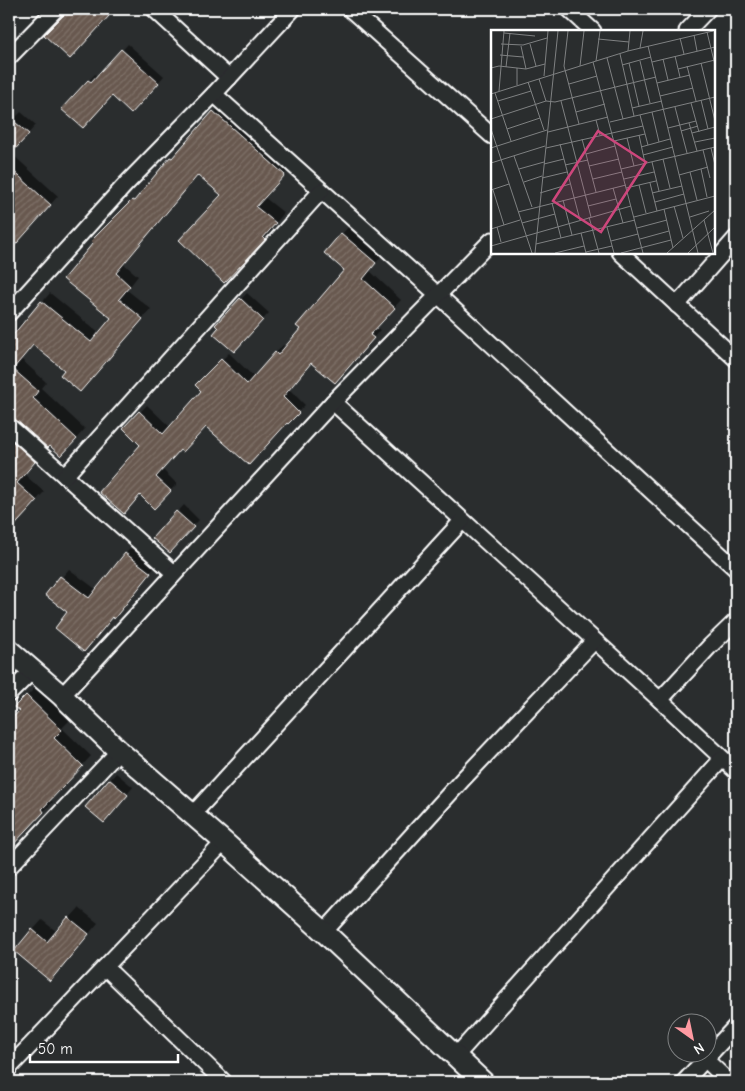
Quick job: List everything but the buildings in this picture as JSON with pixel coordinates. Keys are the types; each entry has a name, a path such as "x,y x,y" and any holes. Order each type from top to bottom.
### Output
{"street":[{"path":"9,57 56,9"},
{"path":"154,9 229,78"},
{"path":"9,313 126,184 214,94 293,9"},
{"path":"350,9 491,135"},
{"path":"569,9 592,30"},
{"path":"688,30 708,9"},
{"path":"214,94 438,295 736,569"},
{"path":"66,476 321,191"},
{"path":"677,305 736,238"},
{"path":"62,696 333,402 491,241"},
{"path":"622,254 736,359"},
{"path":"333,402 736,771"},
{"path":"9,426 174,574"},
{"path":"193,814 462,521"},
{"path":"660,700 736,620"},
{"path":"324,932 463,779 594,641"},
{"path":"9,650 62,696 119,751 193,814 324,932 484,1082"},
{"path":"9,694 32,671"},
{"path":"9,867 119,751"},
{"path":"456,1056 722,758"},
{"path":"9,1068 224,842"},
{"path":"105,967 224,1082"},
{"path":"718,1045 736,1026"},
{"path":"684,1082 700,1064"},
{"path":"710,1064 730,1082"}]}
